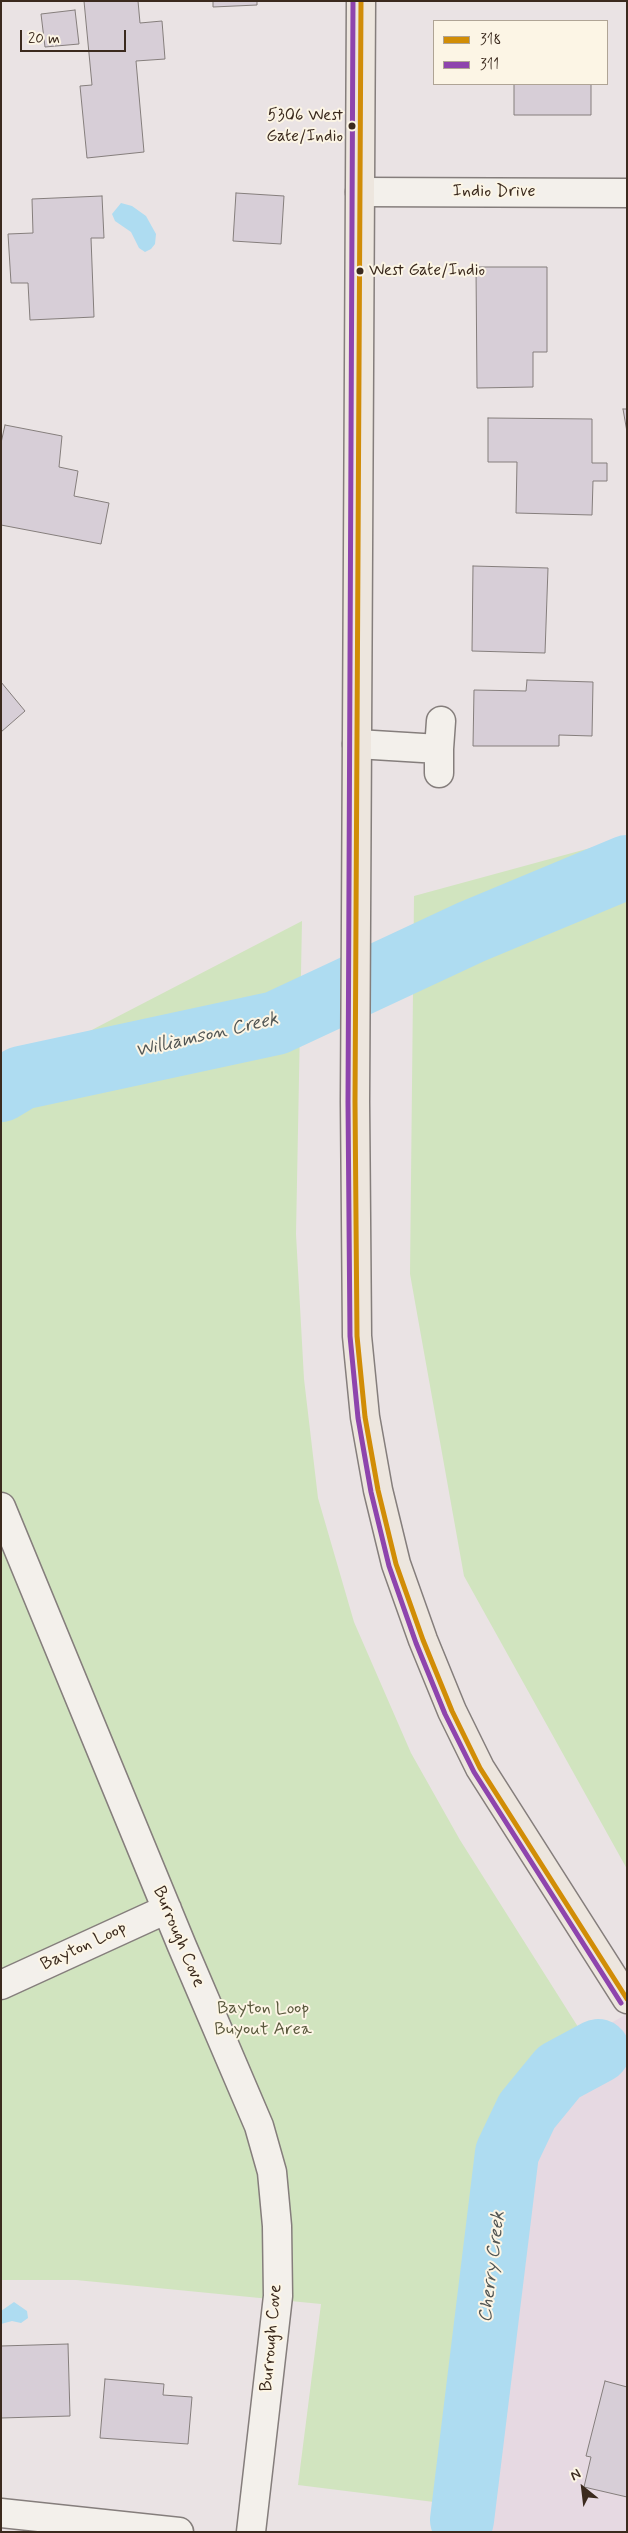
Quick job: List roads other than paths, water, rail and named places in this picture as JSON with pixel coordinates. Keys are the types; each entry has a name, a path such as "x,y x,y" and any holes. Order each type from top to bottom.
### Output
{"main road":[{"path":"361,1 355,1101 357,1336 365,1417 378,1490 396,1564 423,1640 480,1768 627,1999"}],"street":[{"name":"Indio Drive","path":"360,192 627,193"},
{"path":"357,744 439,761 441,721"},
{"name":"Burrough Cove","path":"1,1507 259,2126 272,2172 277,2226 278,2296 251,2532"},
{"name":"Bayton Loop","path":"1,1985 167,1909"},
{"path":"1,2513 49,2524 178,2532"}],"water":[{"path":"121,203 132,206 146,216 156,234 155,244 151,249 145,252 139,248 131,232 115,221 112,214"},
{"path":"14,2302 27,2311 28,2318 21,2323 12,2321 1,2324 1,2311"}],"waterway":[{"name":"Williamson Creek","path":"1,1090 21,1078 276,1023 471,932 627,867"},
{"name":"Cherry Creek","path":"462,2520 507,2153 527,2111 559,2072 598,2051"}],"place":[{"name":"5306 West Gate/Indio","path":"352,126"},
{"name":"West Gate/Indio","path":"360,271"}],"park label":[{"name":"Bayton Loop Buyout Area","path":"263,2019"}]}
